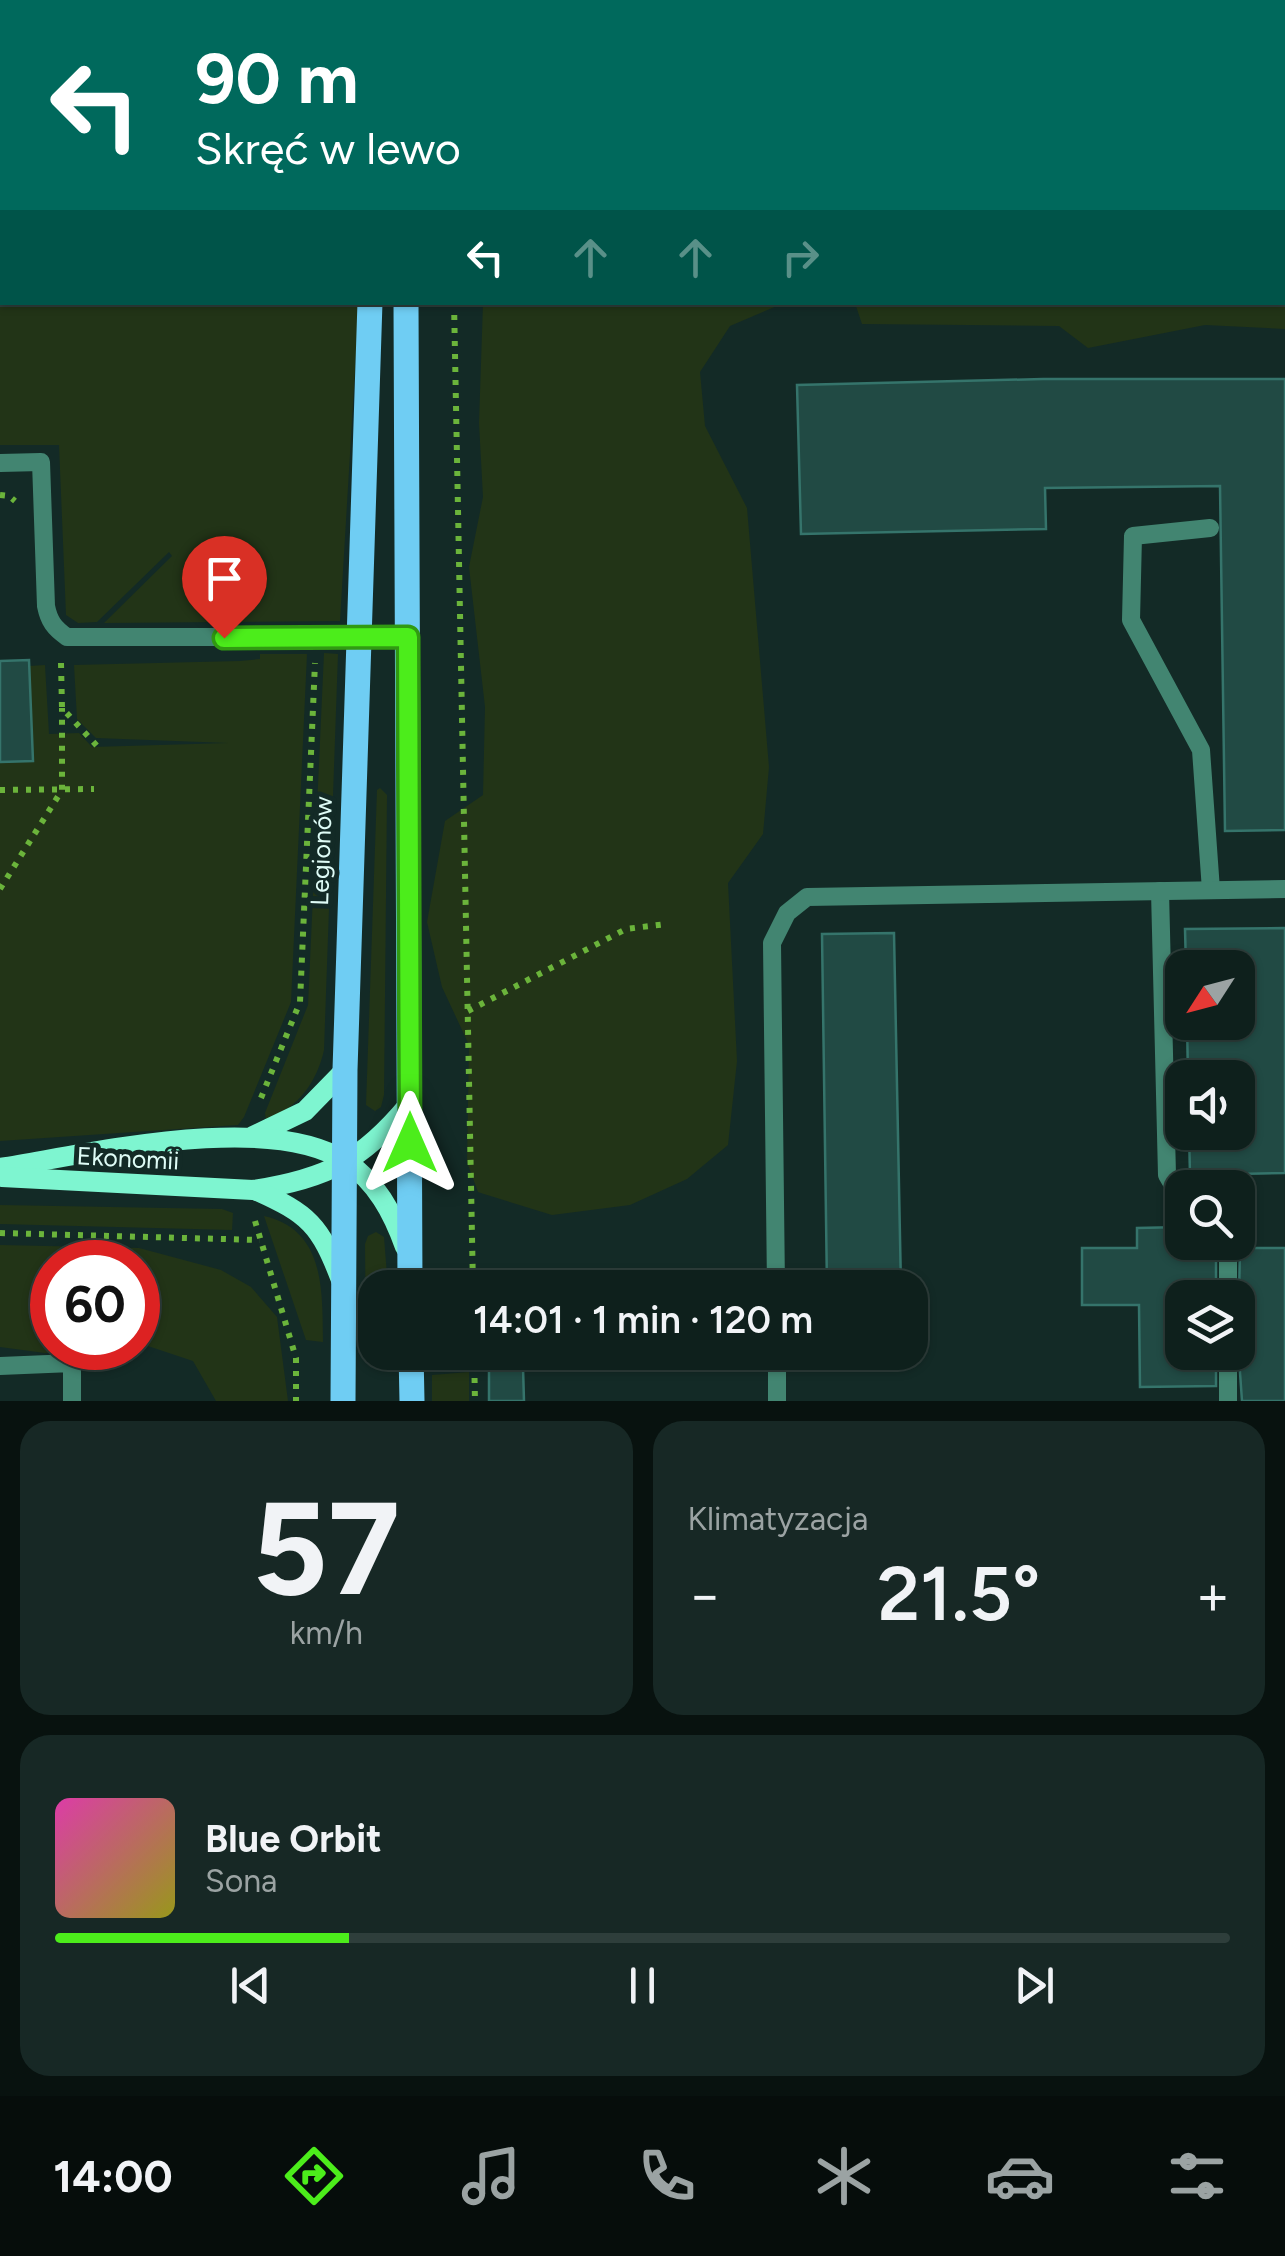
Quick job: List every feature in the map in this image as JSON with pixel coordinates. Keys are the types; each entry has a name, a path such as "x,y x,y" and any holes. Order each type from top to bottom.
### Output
{"main road":[{"name":"Legionów","path":"343,1401 344,1070 370,305"},
{"path":"406,305 410,1270"},
{"path":"412,1401 418,1370"}],"street":[{"name":"Ekonomii","path":"251,1137 305,1111 344,1070"},
{"name":"Ekonomii","path":"0,1177 253,1190 312,1178 346,1162 373,1143 409,1104"},
{"name":"Ekonomii","path":"0,1168 148,1144 251,1137 312,1146 346,1162 364,1176 396,1221 410,1260"},
{"name":"Ekonomii","path":"253,1190 299,1210 310,1221 324,1239 342,1282"}],"lane":[{"path":"0,463 42,462 46,606 56,630 67,637 408,637"},
{"path":"1210,528 1134,536 1131,620 1201,750 1210,890"},
{"path":"776,1270 772,943 787,912 807,897 1285,889"},
{"path":"1160,891 1167,1170"},
{"path":"0,1366 72,1363 72,1401"},
{"path":"777,1370 777,1401"},
{"path":"1228,1370 1228,1401"}],"path":[{"path":"454,305 473,1270"},
{"path":"258,1105 300,1002 316,637"},
{"path":"0,889 62,790 61,665"},
{"path":"62,708 98,747"},
{"path":"0,790 94,790"},
{"path":"468,1010 626,929 666,924"},
{"path":"254,1214 296,1358 296,1401"},
{"path":"0,1233 260,1240"},
{"path":"474,1370 475,1401"}],"green space":[{"path":"0,305 359,305 340,621 104,623 172,556 169,552 97,622 78,623 66,615 59,445 0,445"},
{"path":"483,305 779,305 730,326 700,372 705,426 747,508 769,767 763,834 728,883 737,1061 728,1145 687,1179 630,1205 552,1215 478,1192 467,1162 469,1045 442,987 427,922 445,821 483,795 485,707 469,567 483,497 479,423"},
{"path":"856,305 1285,305 1285,329 1205,325 1088,348 1059,326 862,324"},
{"path":"324,653 338,654 324,1050 316,1073 297,1101 266,1120 265,1113 308,1005"},
{"path":"260,654 307,654 291,1002 244,1117 238,1125 0,1141 0,762 33,760 29,666 45,665 49,734 79,733 92,747 228,743 96,738 77,719 74,665 240,661 260,659"},
{"path":"380,788 387,795 384,1095 381,1107 375,1111 366,1105"},
{"path":"0,1205 222,1209 233,1213 232,1230 0,1224"},
{"path":"264,1216 284,1223 310,1249 320,1284 323,1342 306,1340"},
{"path":"376,1232 384,1237 387,1270 365,1270 368,1236"},
{"path":"0,1245 30,1246 30,1351 0,1347"},
{"path":"160,1254 221,1270 251,1287 277,1317 288,1401 216,1401 193,1361 160,1350"},
{"path":"469,1372 469,1401 432,1401 432,1375"}],"building":[{"path":"1285,379 1285,830 1225,831 1220,486 1045,488 1046,529 801,534 797,385"},
{"path":"29,660 33,761 0,762 0,661"},
{"path":"1285,928 1285,1173 1190,1170 1189,1150 1255,1150 1255,1060 1188,1060 1187,1040 1255,1040 1255,950 1186,950 1185,929"},
{"path":"894,933 901,1270 827,1270 822,934"},
{"path":"1165,1227 1165,1260 1216,1260 1216,1280 1165,1280 1165,1370 1216,1370 1216,1386 1140,1387 1139,1305 1082,1305 1082,1248 1137,1248 1137,1228"},
{"path":"1255,1248 1285,1248 1285,1401 1242,1401 1240,1370 1255,1370 1255,1280 1239,1280 1240,1260 1255,1260"},
{"path":"489,1370 523,1370 524,1401 489,1401"}],"route":[{"path":"224,638 408,637 410,1143"}]}
